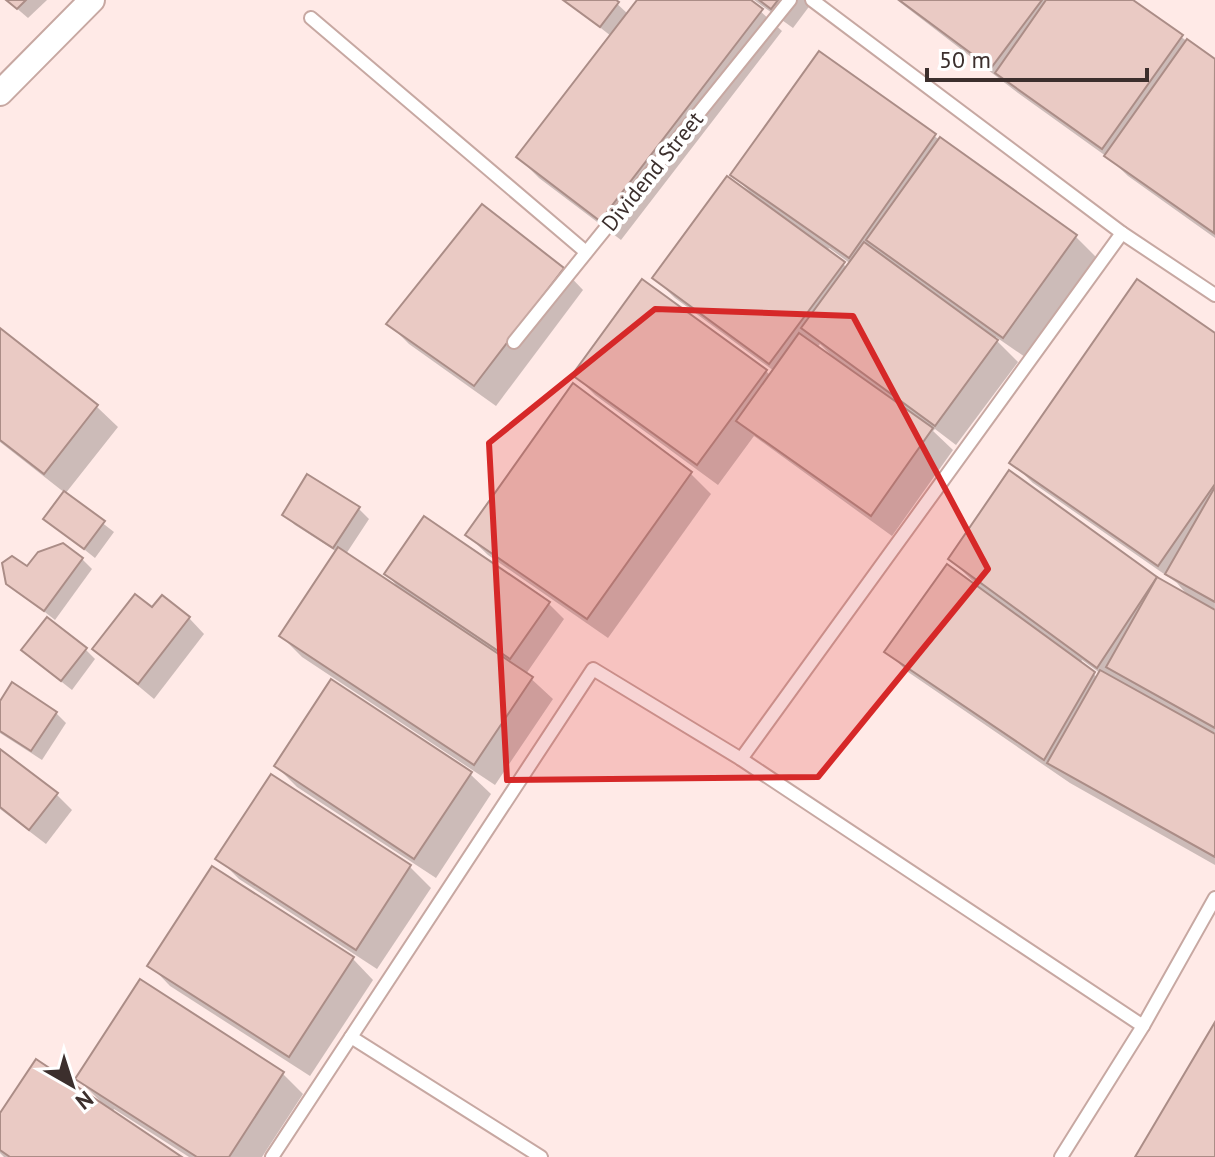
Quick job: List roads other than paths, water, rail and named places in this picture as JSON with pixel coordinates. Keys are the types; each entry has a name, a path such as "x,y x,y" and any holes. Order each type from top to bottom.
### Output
{"street":[{"path":"0,93 92,0"}],"lane":[{"name":"Dividend Street","path":"514,342 790,0"},
{"path":"812,0 1122,233 1215,295"},
{"path":"311,18 586,252"},
{"path":"741,759 1122,233"},
{"path":"272,1157 593,669 741,759 1143,1026"},
{"path":"1061,1157 1143,1026 1215,898"},
{"path":"351,1037 541,1157"}]}
